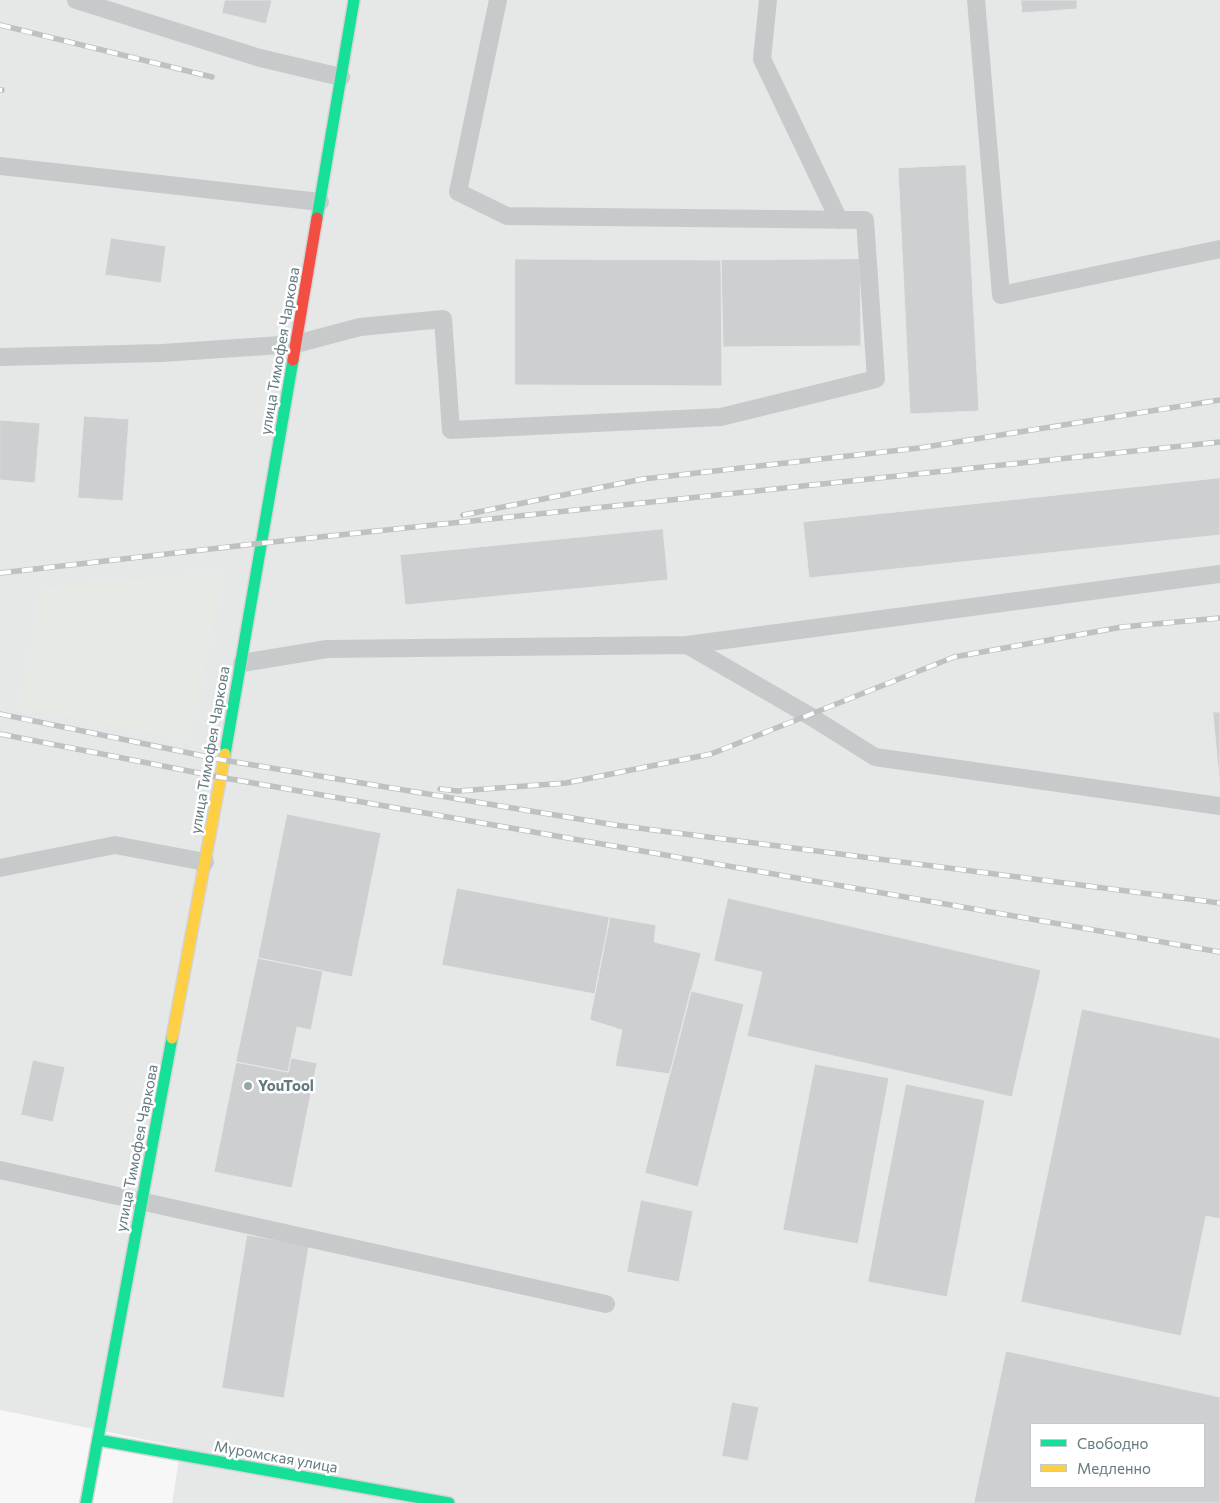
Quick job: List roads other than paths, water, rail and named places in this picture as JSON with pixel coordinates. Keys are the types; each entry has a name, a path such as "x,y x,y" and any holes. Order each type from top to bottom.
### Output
{"main road":[{"name":"улица Тимофея Чаркова","path":"86,1503 205,862 219,777 242,663 354,0"},
{"name":"Муромская улица","path":"98,1440 396,1499 447,1503"}],"lane":[{"path":"76,0 260,58 341,77"},
{"path":"0,358 162,353 296,344 360,327 443,319 451,430 721,417 876,379 865,220 507,216 458,192 498,0"},
{"path":"768,0 762,59 840,220"},
{"path":"976,0 1001,295 1220,249"},
{"path":"0,166 320,202"},
{"path":"242,663 327,649 687,645 1220,574"},
{"path":"687,645 810,716 875,757 1220,806"},
{"path":"0,868 115,845 205,862"},
{"path":"0,1170 143,1200 606,1304"}],"railway":[{"path":"0,25 212,77"},
{"path":"463,515 643,479 919,448 1220,400"},
{"path":"0,573 263,543 1220,442"},
{"path":"440,789 458,791 566,783 711,754 954,657 1122,627 1220,618"},
{"path":"0,714 223,760 615,825 1220,903"},
{"path":"0,734 219,777 1220,952"}],"place":[{"name":"YouTool","path":"248,1086"}]}
